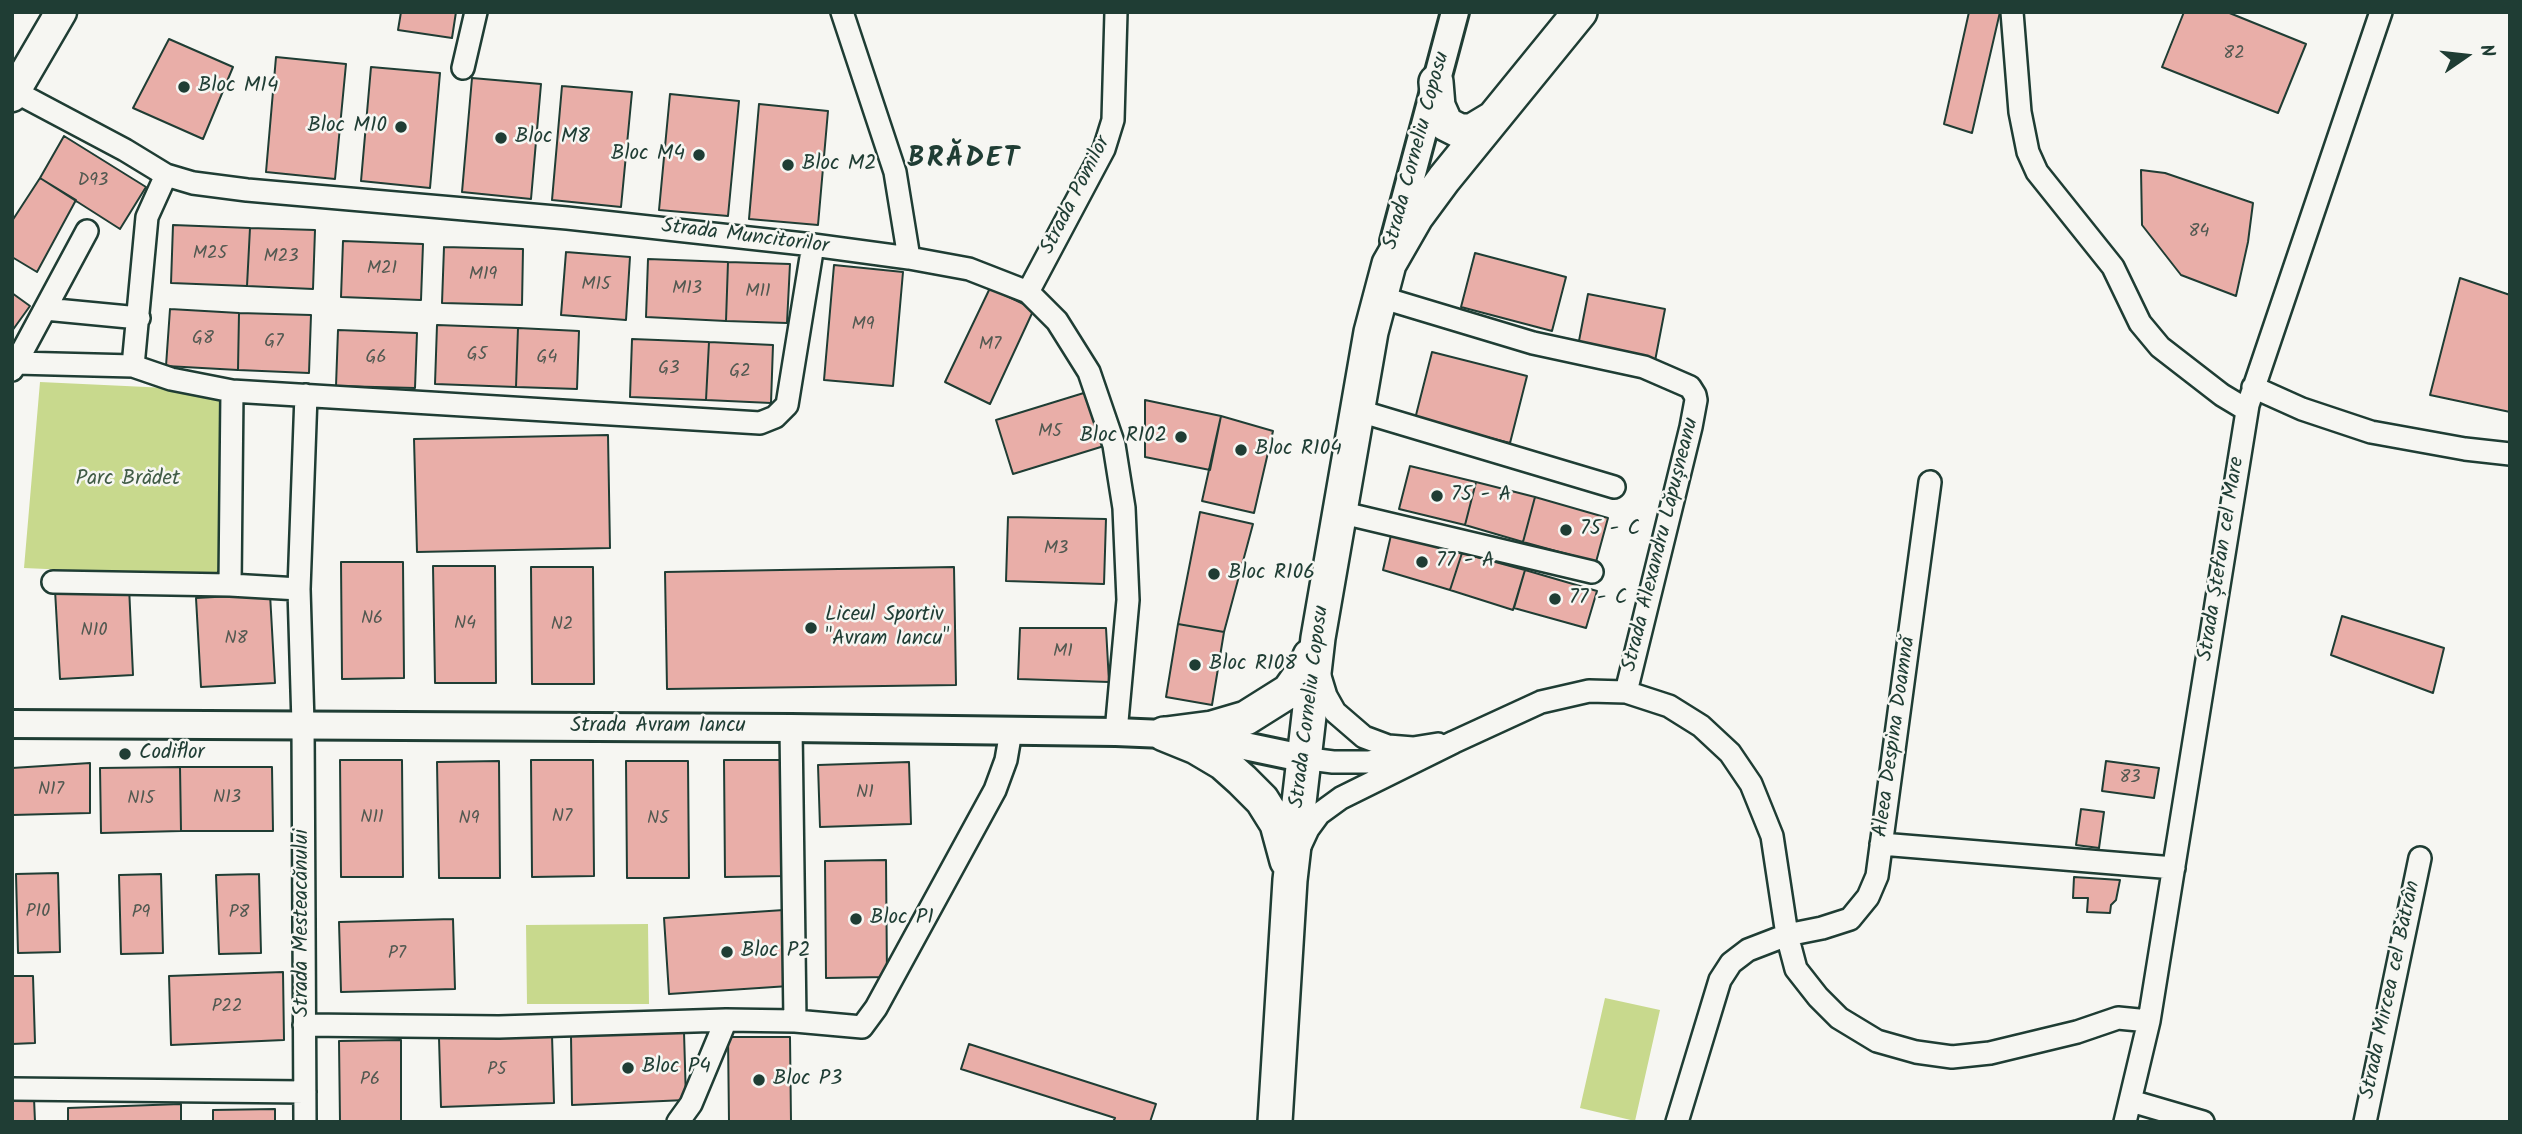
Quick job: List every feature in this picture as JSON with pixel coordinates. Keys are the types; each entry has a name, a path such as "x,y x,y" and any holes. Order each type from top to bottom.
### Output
{"main road":[{"path":"13,93 61,12"},
{"path":"1389,264 1416,216 1580,12"},
{"path":"1436,82 1438,106 1446,124 1460,131 1472,131 1492,119"},
{"name":"Strada Corneliu Coposu","path":"1275,1122 1290,880 1318,638 1356,410 1389,264"},
{"path":"1164,734 1212,728 1246,718 1270,705 1289,691 1306,667 1318,638"},
{"path":"1164,734 1196,747 1223,764 1262,800 1278,824 1290,880"}],"street":[{"path":"463,68 476,12"},
{"path":"842,12 895,172 909,258"},
{"name":"Strada Pomilor","path":"1028,292 1104,149 1113,120 1116,12"},
{"name":"Strada Corneliu Coposu","path":"1389,264 1455,12"},
{"path":"2012,12 2020,112 2028,152 2037,172 2113,267 2140,323 2160,347 2211,388 2247,410"},
{"name":"Strada Ștefan cel Mare","path":"2125,1122 2149,1021 2247,410 2381,12"},
{"name":"Strada Muncitorilor","path":"13,93 125,150 166,175 193,183 567,218 813,245 969,269 1028,292 1057,321 1089,372 1114,445 1124,508 1128,600 1116,732"},
{"path":"133,366 147,217 166,175"},
{"path":"87,231 14,367 133,366 171,379 232,391 761,423 775,417 787,405 813,245"},
{"name":"Strada Alexandru Lăpușneanu","path":"1380,296 1533,343 1644,367 1690,387 1695,395 1691,427 1626,692"},
{"path":"45,309 139,318"},
{"path":"2253,387 2302,409 2371,432 2510,454"},
{"path":"230,585 232,391"},
{"name":"Strada Mesteacănului","path":"304,1122 303,724 299,589 306,395"},
{"path":"1356,410 1614,487"},
{"name":"Aleea Despina Doamnă","path":"1677,1122 1720,981 1731,963 1748,950 1787,934 1822,928 1850,919 1868,897 1877,876 1930,482"},
{"path":"1339,512 1592,572"},
{"path":"53,582 299,589"},
{"name":"Strada Alexandru Lăpușneanu","path":"1318,638 1319,674 1326,696 1335,712 1348,726 1364,737 1388,746 1413,748 1454,742"},
{"name":"Strada Alexandru Lăpușneanu","path":"1290,880 1308,829 1319,814 1341,798 1541,702 1589,691 1626,692 1669,706 1700,726 1730,753 1751,784 1772,836 1787,934 1796,968 1818,997 1839,1018 1877,1041 1916,1052 1952,1057 1990,1053 2077,1032 2118,1018 2149,1021"},
{"name":"Strada Avram Iancu","path":"12,724 303,724 1116,732 1164,734 1303,758"},
{"path":"792,728 795,1021"},
{"path":"304,1026 499,1027 726,1020 795,1021 862,1027 876,1008 995,790 1006,760 1011,731"},
{"name":"Strada Alexandru Lăpușneanu","path":"1303,758 1333,762 1368,762 1407,756 1454,742"},
{"path":"1881,844 2174,868"},
{"name":"Strada Mircea cel Bătrân","path":"2365,1122 2420,858"},
{"path":"678,1122 691,1104 726,1020"},
{"path":"12,1089 304,1092"},
{"path":"2132,1101 2203,1122"}],"green space":[{"name":"Parc Brădet","path":"40,382 232,391 223,577 24,568"},
{"path":"648,924 649,1004 527,1004 526,925"},
{"path":"1605,998 1660,1010 1635,1121 1580,1108"}],"building":[{"path":"401,12 456,12 452,38 398,30"},
{"path":"1969,12 2000,12 1972,133 1944,124"},
{"path":"2184,12 2227,12 2306,44 2278,113 2162,67"},
{"name":"Bloc M14","path":"169,39 233,67 203,139 133,108"},
{"path":"276,57 346,64 335,179 266,172"},
{"name":"Bloc M10","path":"371,67 440,73 430,188 361,181"},
{"name":"Bloc M8","path":"472,78 541,84 531,199 462,192"},
{"path":"562,86 632,92 621,207 552,200"},
{"name":"Bloc M4","path":"670,94 739,101 728,216 659,210"},
{"name":"Bloc M2","path":"759,104 828,111 818,225 749,219"},
{"path":"64,136 146,187 120,229 40,178"},
{"path":"2141,170 2165,173 2253,203 2236,296 2181,275 2142,225"},
{"path":"40,178 76,200 37,272 12,257 12,221"},
{"path":"173,225 250,228 247,286 171,283"},
{"path":"250,228 315,230 313,289 247,286"},
{"path":"343,241 423,244 421,300 341,297"},
{"path":"444,247 523,249 522,305 442,303"},
{"path":"566,252 630,257 626,320 561,315"},
{"path":"1475,253 1566,277 1552,331 1461,307"},
{"path":"648,259 728,262 726,321 646,317"},
{"path":"728,262 790,264 787,323 726,321"},
{"path":"834,265 903,272 893,386 824,380"},
{"path":"2460,278 2510,295 2510,412 2430,395"},
{"path":"990,288 1034,309 990,404 945,382"},
{"path":"12,293 30,306 12,331"},
{"path":"1588,294 1665,309 1655,361 1578,346"},
{"path":"170,309 239,313 238,370 166,366"},
{"path":"239,313 311,315 309,373 238,370"},
{"path":"437,325 518,328 516,387 435,384"},
{"path":"518,328 579,331 577,389 516,387"},
{"path":"338,330 417,333 415,388 336,386"},
{"path":"632,339 709,342 706,400 630,397"},
{"path":"709,342 773,345 771,403 706,400"},
{"path":"1432,352 1527,376 1510,443 1415,419"},
{"path":"1087,392 1104,446 1013,474 996,420"},
{"name":"Bloc R102","path":"1145,400 1221,416 1210,470 1145,457"},
{"name":"Bloc R104","path":"1221,416 1273,431 1254,513 1202,501"},
{"path":"608,435 610,548 417,552 414,439"},
{"name":"75 - A","path":"1410,466 1476,482 1465,525 1399,509"},
{"path":"1476,482 1535,497 1523,542 1465,525"},
{"name":"75 - C","path":"1535,497 1608,518 1596,562 1523,542"},
{"name":"Bloc R106","path":"1200,512 1253,524 1224,632 1178,624"},
{"path":"1008,517 1106,519 1104,584 1006,581"},
{"name":"77 - A","path":"1391,535 1462,553 1450,590 1383,570"},
{"path":"1462,553 1525,570 1513,610 1450,590"},
{"path":"341,562 403,562 404,678 342,679"},
{"path":"433,566 495,566 496,683 435,683"},
{"path":"531,567 593,567 594,684 532,684"},
{"name":"Liceul Sportiv \"Avram Iancu\"","path":"954,567 956,685 667,689 665,572"},
{"name":"77 - C","path":"1525,570 1597,591 1586,628 1514,608"},
{"path":"129,586 133,675 60,679 55,590"},
{"path":"270,594 275,683 201,687 196,598"},
{"path":"2342,616 2444,648 2433,693 2331,655"},
{"name":"Bloc R108","path":"1178,624 1224,632 1212,705 1166,697"},
{"path":"1020,628 1106,628 1109,682 1018,679"},
{"path":"340,760 402,760 403,877 341,877"},
{"path":"531,760 593,760 594,876 532,877"},
{"path":"724,760 786,760 787,876 725,877"},
{"path":"499,761 500,878 439,878 437,762"},
{"path":"626,761 688,761 689,878 627,878"},
{"path":"2106,761 2159,768 2154,798 2102,791"},
{"path":"909,762 911,824 820,827 818,765"},
{"path":"90,763 90,813 12,815 12,768"},
{"path":"180,767 272,767 273,831 181,831"},
{"path":"180,767 181,831 101,833 100,768"},
{"path":"2081,809 2104,812 2099,848 2076,845"},
{"name":"Bloc P1","path":"886,860 887,977 826,978 825,861"},
{"path":"58,873 60,952 18,953 16,874"},
{"path":"161,874 163,953 121,954 119,875"},
{"path":"259,874 261,953 219,954 216,875"},
{"path":"2074,877 2120,880 2110,913 2087,912 2088,898 2073,898"},
{"name":"Bloc P2","path":"784,910 789,986 669,994 664,918"},
{"path":"453,919 455,989 341,992 339,922"},
{"path":"283,972 284,1040 171,1045 169,976"},
{"path":"12,976 33,976 35,1043 12,1044"},
{"name":"Bloc P4","path":"684,1032 686,1100 572,1105 571,1036"},
{"path":"552,1035 554,1103 441,1107 439,1038"},
{"name":"Bloc P3","path":"728,1037 790,1037 791,1122 729,1122"},
{"path":"401,1040 401,1122 340,1122 339,1041"},
{"path":"969,1044 1156,1104 1150,1122 1113,1122 1115,1118 961,1069"},
{"path":"12,1098 34,1098 35,1122 12,1122"},
{"path":"181,1104 181,1122 68,1122 68,1108"},
{"path":"275,1109 275,1122 213,1122 213,1110"}],"place":[{"name":"Bloc M14","path":"184,87"},
{"name":"Bloc M10","path":"401,127"},
{"name":"Bloc M8","path":"501,138"},
{"name":"Bloc M4","path":"699,155"},
{"name":"Bloc M2","path":"788,165"},
{"name":"Bloc R102","path":"1181,437"},
{"name":"Bloc R104","path":"1241,450"},
{"name":"75 - A","path":"1437,496"},
{"name":"75 - C","path":"1566,530"},
{"name":"77 - A","path":"1422,562"},
{"name":"Bloc R106","path":"1214,574"},
{"name":"77 - C","path":"1555,599"},
{"name":"Liceul Sportiv \"Avram Iancu\"","path":"811,628"},
{"name":"Bloc R108","path":"1195,665"},
{"name":"Codiflor","path":"125,754"},
{"name":"Bloc P1","path":"856,919"},
{"name":"Bloc P2","path":"727,952"},
{"name":"Bloc P4","path":"628,1068"},
{"name":"Bloc P3","path":"759,1080"}],"district":[{"name":"BRĂDET","path":"964,161"}]}
